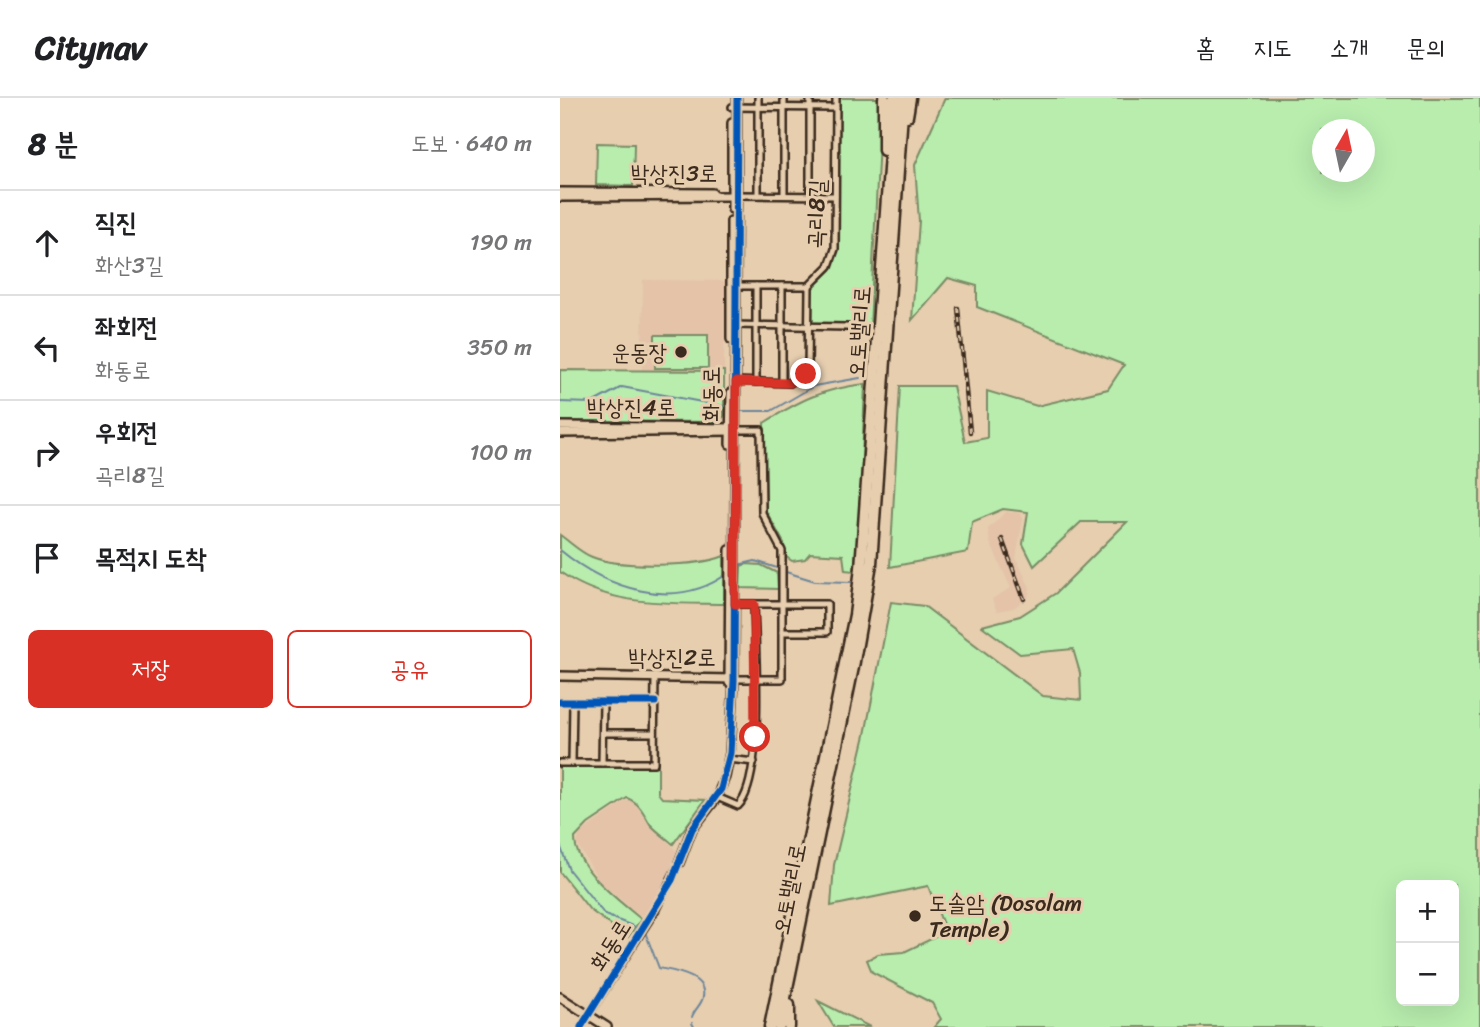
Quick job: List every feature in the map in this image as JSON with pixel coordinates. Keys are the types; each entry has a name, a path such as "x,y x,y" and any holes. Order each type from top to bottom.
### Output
{"highway":[{"path":"884,98 885,212"},
{"name":"오토밸리로","path":"881,363 885,212 894,98"},
{"name":"오토밸리로","path":"770,1027 779,987 792,949 866,566 902,98"},
{"path":"896,182 910,98"},
{"name":"오토밸리로","path":"779,1027 793,967 792,949"},
{"path":"789,1027 793,967"},
{"path":"764,1027 779,987"}],"street":[{"name":"화동로","path":"582,1027 643,930 680,863 692,829 717,797 729,759 734,98"},
{"path":"758,98 758,195"},
{"path":"784,98 784,195"},
{"path":"810,98 810,195"},
{"name":"곡리8길","path":"809,286 826,271 834,256 836,98"},
{"path":"734,107 836,108"},
{"name":"박상진3로","path":"560,194 733,195"},
{"path":"733,195 835,196"},
{"path":"734,286 809,286 808,373 793,382 736,382"},
{"path":"756,382 757,286"},
{"path":"782,286 782,382"},
{"name":"화동로","path":"732,430 736,382 733,325"},
{"path":"733,325 809,326 870,331"},
{"name":"박상진4로","path":"560,426 732,430"},
{"path":"731,682 782,679 781,547 762,513 761,430 732,430"},
{"name":"박상진4로","path":"560,433 732,430"},
{"name":"화동로","path":"731,682 735,604 732,570"},
{"path":"735,604 827,604 827,632 782,632"},
{"path":"717,797 734,807 741,804 754,762 754,604"},
{"name":"박상진2로","path":"560,678 731,682"},
{"path":"560,763 654,763 655,679"},
{"path":"560,702 655,702"},
{"path":"572,763 573,702"},
{"path":"602,763 603,702"},
{"path":"603,733 654,733"},
{"path":"729,759 754,762"},
{"path":"560,997 607,1027"}],"shaded area":[{"path":"643,280 725,281 724,371 642,371"},
{"path":"1006,512 1020,513 1023,518 1016,558 1030,588 1028,598 1013,608 997,611 992,599 1011,588 990,542 988,529"},
{"path":"626,801 632,801 676,851 670,871 643,918 600,882 577,844 580,833"}],"green space":[{"path":"839,98 881,98 870,328 815,325 812,322 811,289 831,270 838,251"},
{"path":"945,98 1480,98 1480,1027 934,1027 941,1019 932,1003 872,972 867,960 878,954 904,952 946,932 928,886 831,906 834,865 865,735 891,602 924,606 1043,696 1081,700 1080,673 1073,649 1020,654 982,626 1020,616 1056,593 1127,522 1081,522 1034,566 1023,544 1028,512 1003,509 972,522 968,552 890,567 900,386 953,386 965,442 987,438 987,391 1037,406 1108,389 1124,365 977,307 977,286 948,278 912,320 919,221 915,165"},
{"path":"597,143 634,144 633,186 596,185"},
{"name":"운동장","path":"655,335 708,335 708,368 655,368"},
{"path":"560,370 724,371 724,416 718,422 560,421"},
{"path":"865,384 860,513 854,571 845,570 843,555 810,553 805,559 792,561 785,556 784,543 766,511 764,423 812,397"},
{"path":"560,535 588,555 604,561 678,564 724,556 724,604 639,601 598,592 560,572"},
{"path":"761,565 777,573 778,589 740,588 741,566"},
{"path":"658,765 658,793 662,798 705,800 673,844 650,824 638,806 627,798 588,824 575,838 577,849 590,872 641,919 628,937 590,910 560,872 560,766"},
{"path":"818,1001 870,1027 834,1027"}],"waterway":[{"path":"742,411 771,411 814,386 860,378"},
{"path":"560,402 592,403 622,387 723,406"},
{"path":"560,550 598,575 641,591 686,592 707,585 728,573"},
{"path":"738,565 755,561 777,568"},
{"path":"786,572 815,581 851,582"},
{"path":"560,845 569,870 605,915 640,929"},
{"path":"645,932 659,968 687,975 700,984 703,997 692,1017"},
{"path":"692,1023 694,1027"}],"railway":[{"path":"958,308 970,432"},
{"path":"1002,539 1024,599"}],"cycle path":[{"path":"581,1027 672,880 692,829 721,789 730,753 734,681 737,98"},
{"path":"560,702 655,702"}],"place":[{"name":"운동장","path":"681,352"},
{"name":"도솔암 (Dosolam Temple)","path":"915,916"}],"route":[{"path":"755,737 754,604 735,604 736,382 790,383 806,374"}]}
